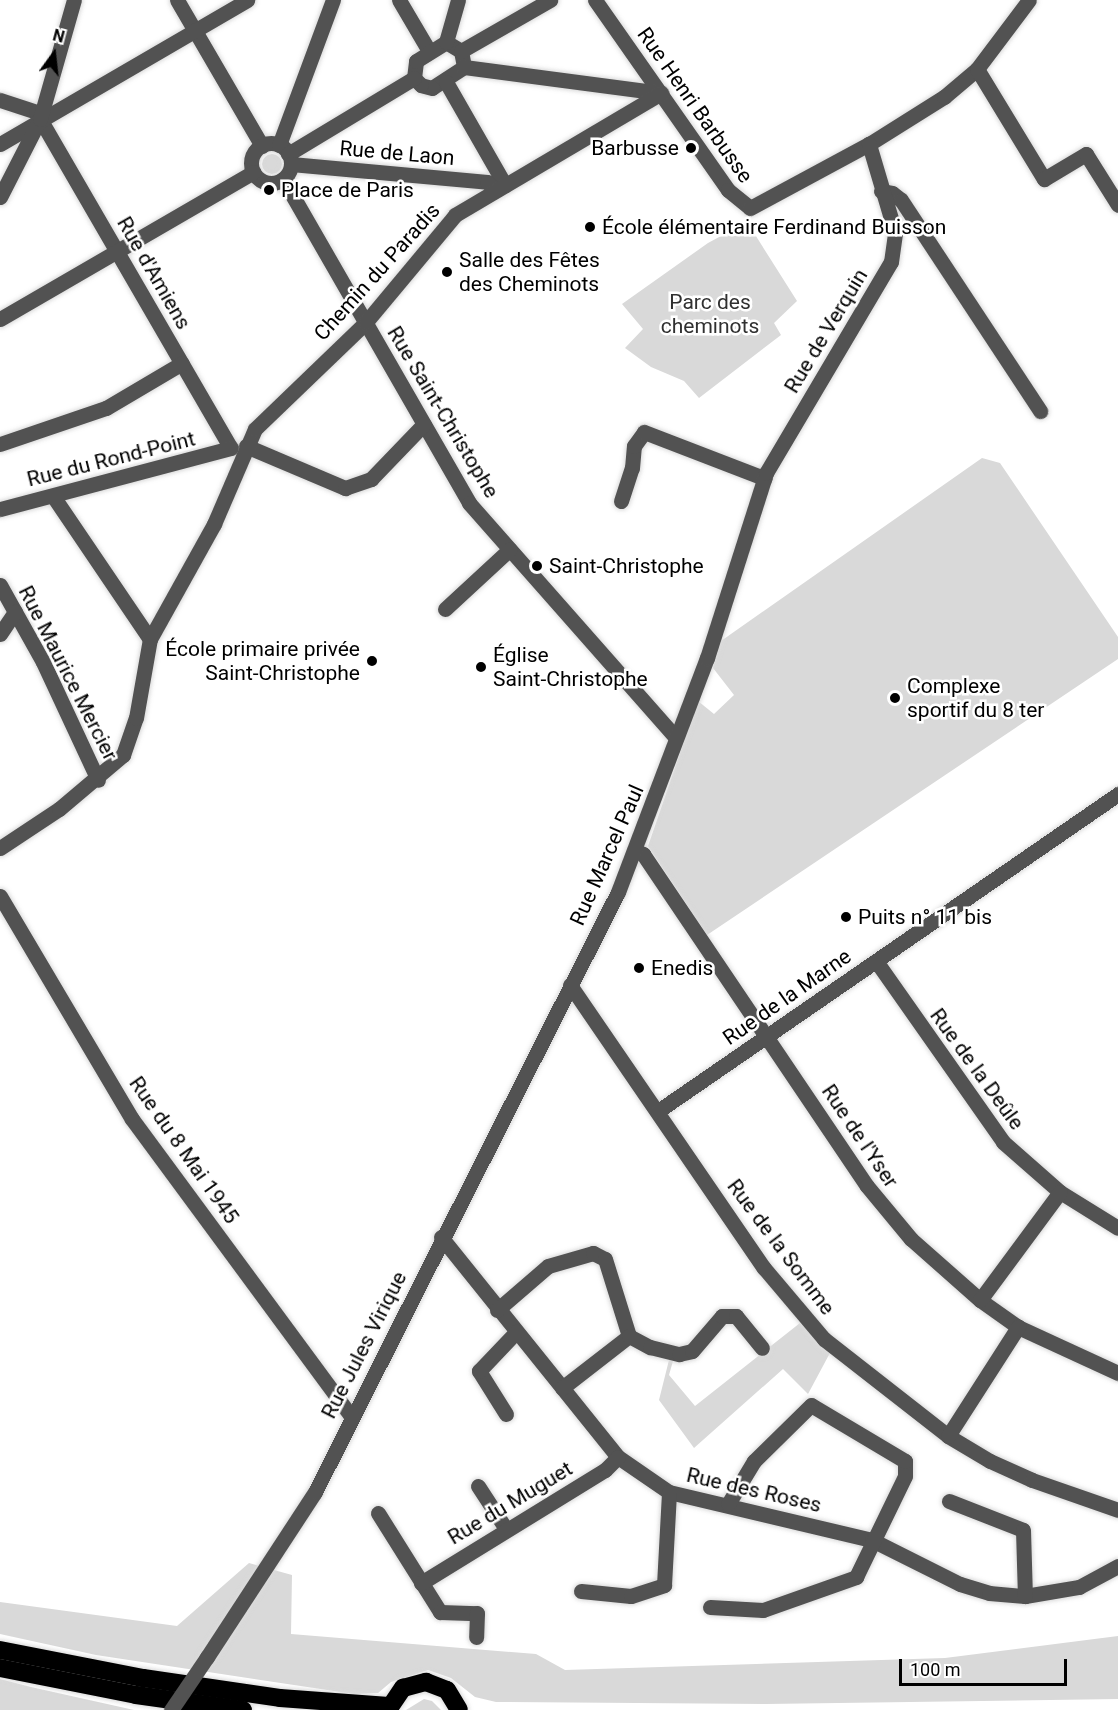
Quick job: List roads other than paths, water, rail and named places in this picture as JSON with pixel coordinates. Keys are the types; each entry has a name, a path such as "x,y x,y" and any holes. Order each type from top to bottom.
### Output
{"highway":[{"path":"0,1650 154,1680 280,1698 389,1708 404,1688 426,1682 447,1690 459,1710 468,1710"},
{"path":"0,1668 136,1695 243,1710"}],"street":[{"path":"0,197 40,119 74,0"},
{"path":"177,0 262,146 286,154 414,78"},
{"path":"0,144 247,0"},
{"path":"262,146 251,160 254,172 264,182 283,179 286,154 333,0"},
{"path":"399,0 429,51"},
{"path":"414,78 416,61 446,42 458,0"},
{"path":"461,51 550,0"},
{"name":"Rue Henri Barbusse","path":"595,0 728,189 750,208 869,144"},
{"path":"869,144 944,97 977,69 1029,0"},
{"path":"446,42 461,51 464,67"},
{"path":"414,78 432,88 446,82 464,67 661,93"},
{"path":"977,69 1044,179 1086,154 1118,205"},
{"path":"446,82 500,187"},
{"name":"Chemin du Paradis","path":"0,849 98,780 119,760 127,747 150,639 214,524 240,449 261,423 366,322 455,215 661,93"},
{"path":"0,100 27,106 40,119"},
{"name":"Rue d'Amiens","path":"40,119 182,363 240,449"},
{"name":"Rue de Verquin","path":"676,738 709,650 764,478 891,262 895,232 881,191 869,144"},
{"name":"Rue de Laon","path":"286,154 487,182 500,187"},
{"path":"0,319 254,172"},
{"name":"Rue Saint-Christophe","path":"283,179 470,503 676,738"},
{"path":"881,191 892,193 902,200 1040,411"},
{"path":"0,444 106,408 182,363"},
{"path":"240,449 345,488 371,479 424,424"},
{"path":"621,501 632,468 634,446 644,432 764,478"},
{"name":"Rue du Rond-Point","path":"0,509 240,449"},
{"path":"53,496 150,639"},
{"path":"445,609 510,549"},
{"name":"Rue Maurice Mercier","path":"0,585 98,780"},
{"path":"0,634 15,612"},
{"name":"Rue Marcel Paul","path":"570,985 636,850 676,738"},
{"name":"Rue de la Marne","path":"658,1111 1118,794"},
{"name":"Rue de l'Yser","path":"636,850 643,854 890,1215 980,1300 1018,1326 1118,1373"},
{"name":"Rue du 8 Mai 1945","path":"0,896 132,1119 351,1417"},
{"name":"Rue de la Deûle","path":"876,961 983,1118 1003,1142 1060,1192 1118,1228"},
{"name":"Rue de la Somme","path":"570,985 795,1307 858,1368 948,1436 1032,1480 1118,1510"},
{"name":"Rue Jules Virique","path":"171,1710 315,1492 441,1237 570,985"},
{"path":"980,1300 1060,1192"},
{"name":"Rue des Roses","path":"441,1237 497,1310 618,1457 669,1492 728,1503 872,1540 960,1584 989,1593 1025,1596 1080,1587 1118,1566"},
{"path":"497,1310 548,1266 593,1253 605,1259 629,1336 650,1347 692,1351 722,1316 736,1316 762,1348"},
{"path":"948,1436 1018,1326"},
{"path":"506,1414 479,1371 516,1332"},
{"path":"562,1388 629,1336"},
{"path":"710,1607 763,1610 856,1577 905,1476 905,1461 811,1405 754,1461 728,1503"},
{"name":"Rue du Muguet","path":"421,1583 605,1470 618,1457"},
{"path":"478,1486 506,1530"},
{"path":"580,1591 632,1596 663,1585 669,1492"},
{"path":"949,1501 1023,1530 1025,1596"},
{"path":"378,1513 440,1612 477,1613 476,1637"}],"place":[{"name":"Barbusse","path":"691,148"},
{"name":"Place de Paris","path":"269,190"},
{"name":"École élémentaire Ferdinand Buisson","path":"590,227"},
{"name":"Salle des Fêtes des Cheminots","path":"447,272"},
{"name":"Saint-Christophe","path":"537,566"},
{"name":"École primaire privée Saint-Christophe","path":"372,661"},
{"name":"Église Saint-Christophe","path":"481,667"},
{"name":"Complexe sportif du 8 ter","path":"895,698"},
{"name":"Puits n° 11 bis","path":"846,917"},
{"name":"Enedis","path":"639,968"}],"park label":[{"name":"Parc des cheminots","path":"710,314"}]}
